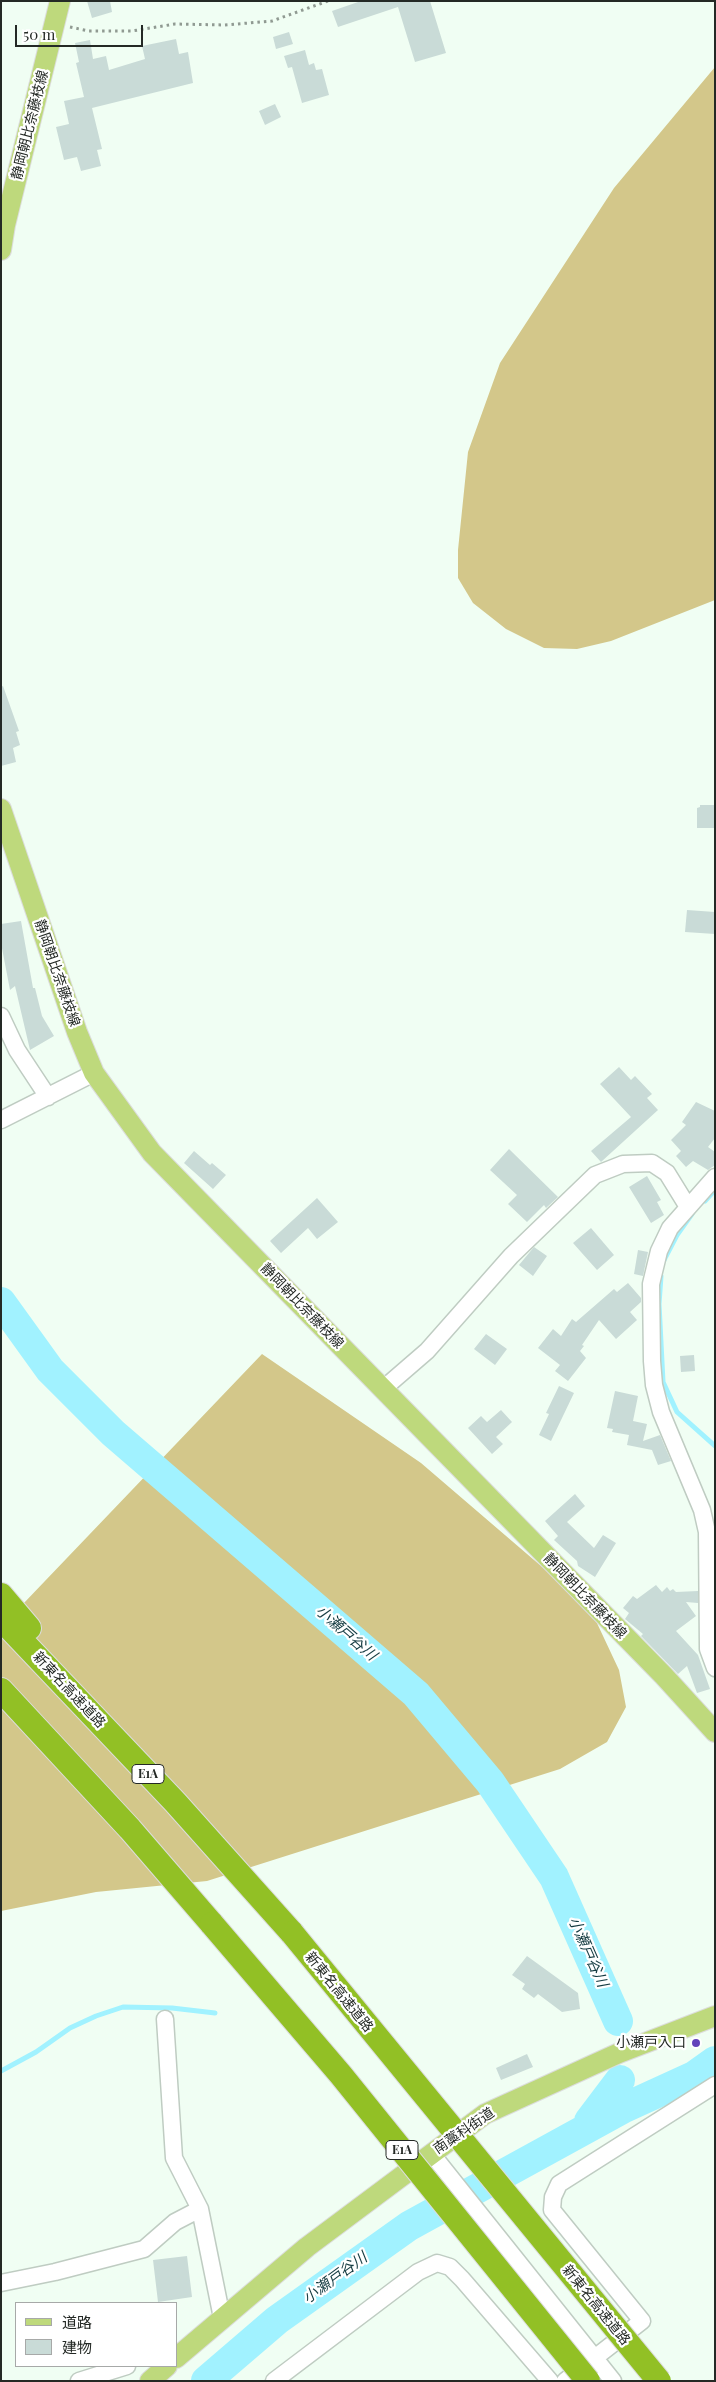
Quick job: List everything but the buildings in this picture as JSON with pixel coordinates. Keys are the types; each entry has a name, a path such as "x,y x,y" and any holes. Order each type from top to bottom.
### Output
{"highway":[{"path":"1,1595 175,1802"},
{"name":"新東名高速道路","path":"1,1618 175,1802 292,1933 659,2381"},
{"name":"E1A","path":"1,1690 130,1829 212,1924 378,2120 588,2381"}],"main road":[{"name":"静岡朝比奈藤枝線","path":"1,250 5,225 60,1"},
{"name":"静岡朝比奈藤枝線","path":"1,809 77,1032 94,1073 152,1153 657,1669 715,1732"},
{"name":"南藁科街道","path":"178,2356 307,2247 485,2114 619,2053 715,2016"},
{"path":"150,2381 166,2367"}],"street":[{"path":"1,1016 17,1050 48,1097"},
{"path":"1,1120 94,1073"},
{"path":"382,1389 427,1351 511,1256 596,1175 623,1164 652,1163 667,1173 688,1207"},
{"path":"715,1176 670,1228 660,1251 651,1284 654,1386 661,1412 702,1510 707,1532 708,1649 715,1668"},
{"path":"165,2019 174,2158 200,2210 222,2318"},
{"path":"565,2381 642,2321 552,2210 553,2197 559,2184 715,2085"},
{"path":"432,2153 613,2381"},
{"path":"1,2283 55,2272 144,2249 175,2222 200,2210"},
{"path":"274,2381 418,2272 437,2263 450,2267 462,2279 550,2381"},
{"path":"79,2381 124,2367"}],"path":[{"path":"55,24 89,32 132,31 175,24 225,25 272,21 328,1"}],"shaded area":[{"path":"715,67 715,600 611,641 577,649 544,648 506,629 473,603 458,578 458,550 468,452 500,363 614,188"},
{"path":"262,1354 421,1463 569,1590 596,1621 619,1670 626,1707 607,1742 560,1769 207,1881 96,1892 1,1911 1,1627"}],"waterway":[{"path":"705,1201 715,1190"},
{"path":"664,1260 677,1235 692,1214"},
{"path":"661,1276 659,1304 663,1382 677,1412 715,1446"},
{"name":"小瀬戸谷川","path":"1,1302 50,1370 113,1433 416,1694 490,1782 554,1877 618,2021"},
{"path":"1,2071 36,2052 70,2028 96,2016 123,2007 172,2008 215,2013"},
{"name":"小瀬戸谷川","path":"206,2381 277,2320 409,2226 624,2108 694,2076 715,2061"},
{"name":"小瀬戸谷川","path":"589,2121 620,2080"}],"place":[{"name":"小瀬戸入口","path":"696,2043"}]}
